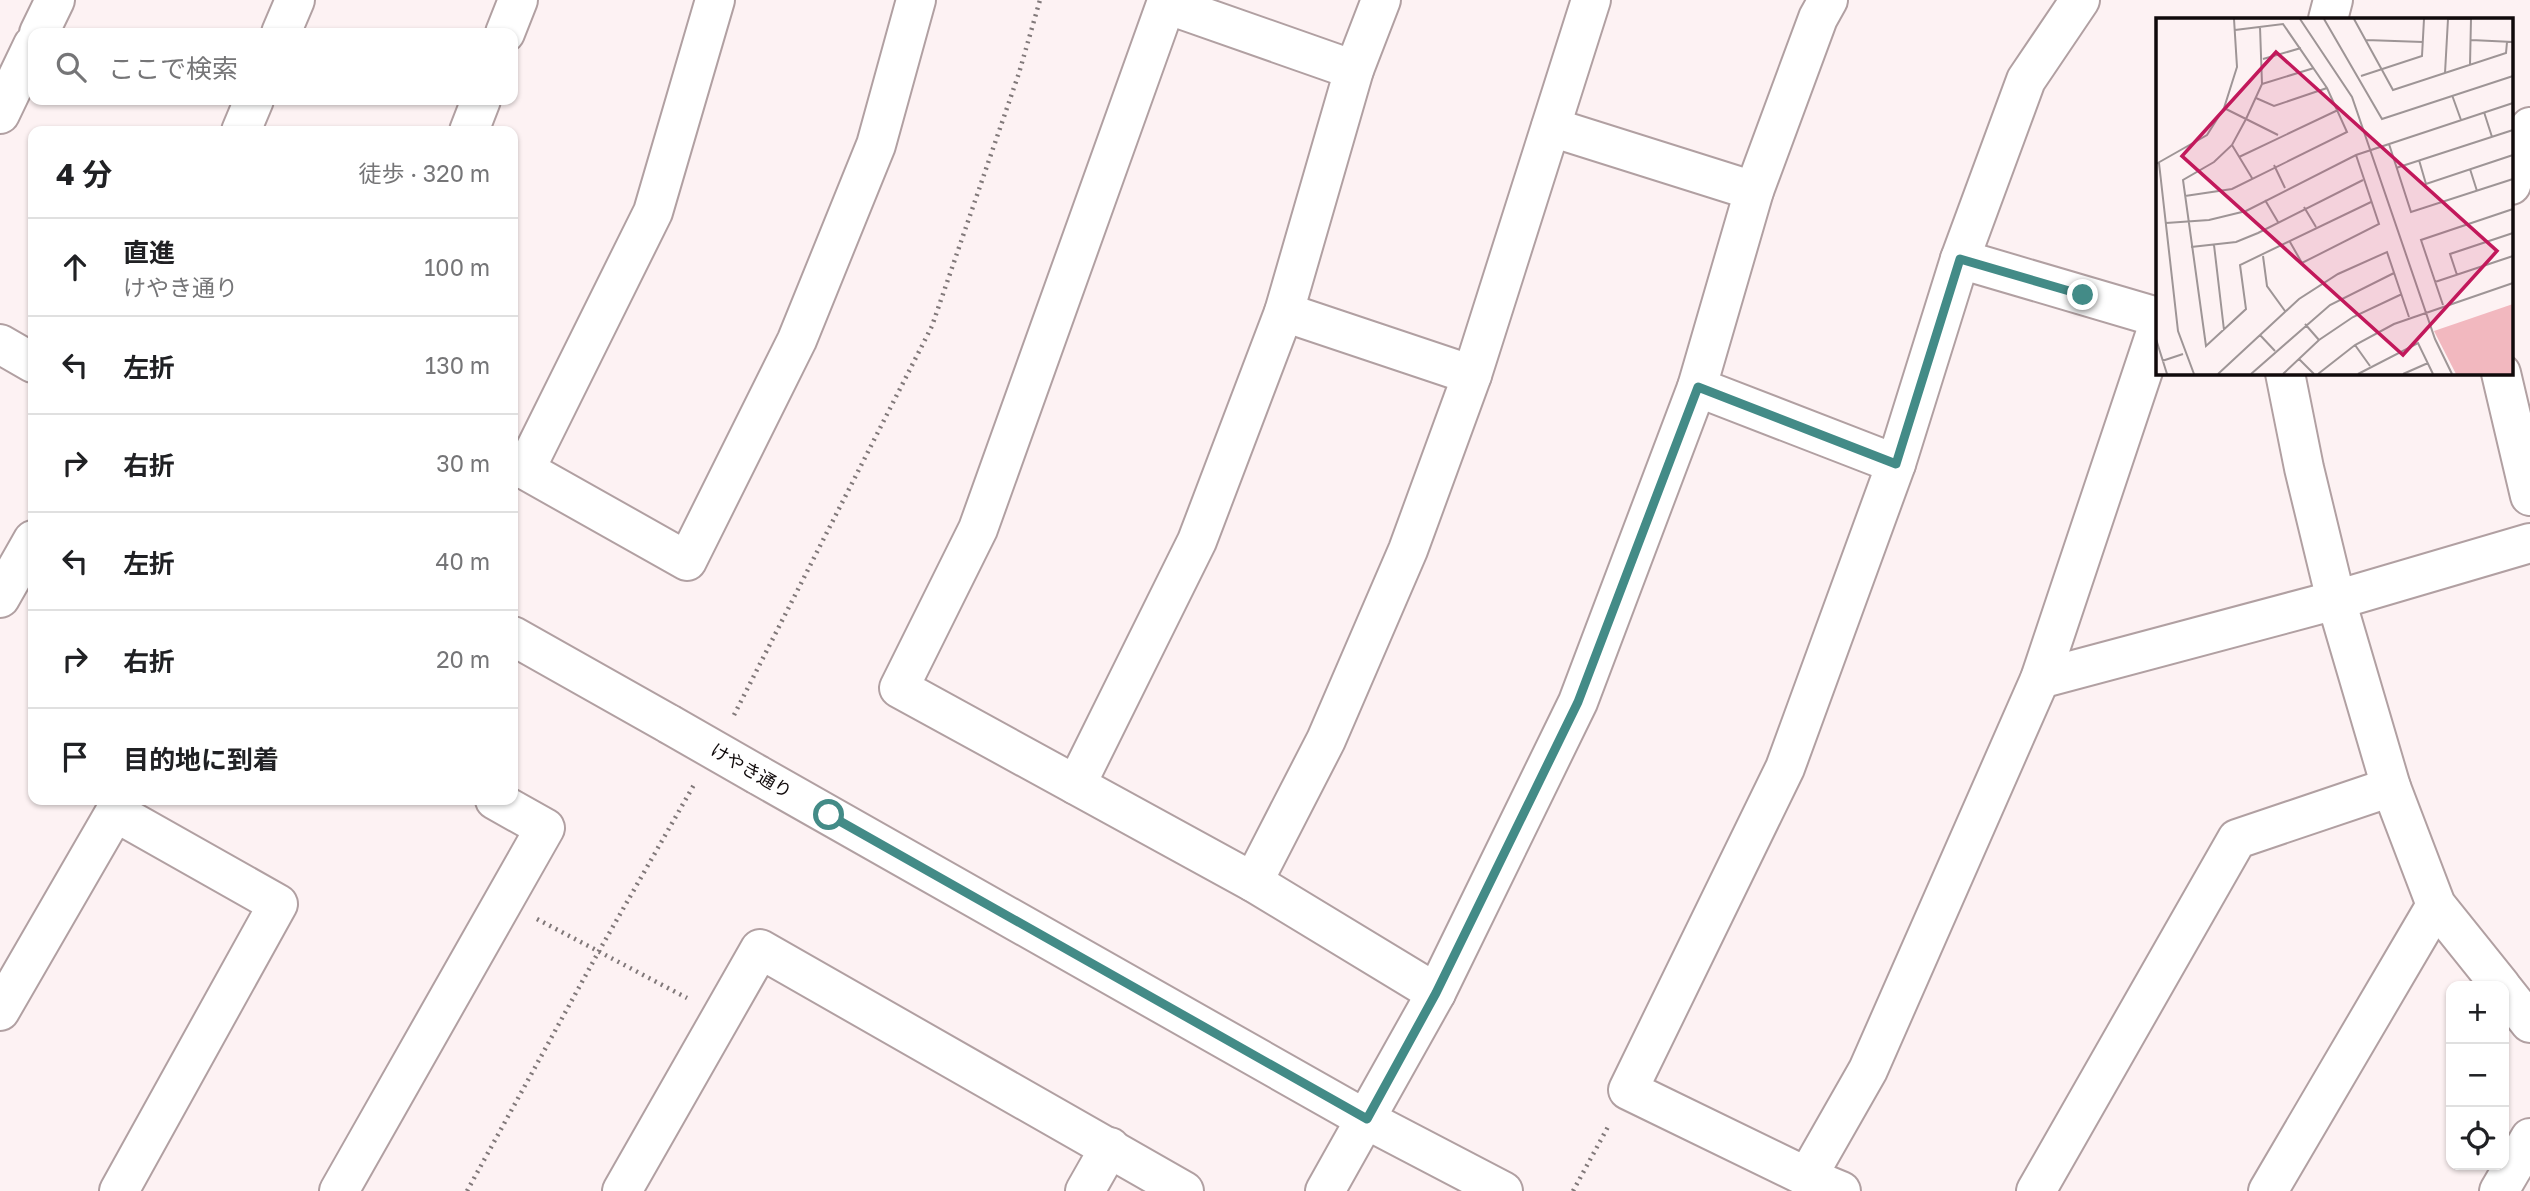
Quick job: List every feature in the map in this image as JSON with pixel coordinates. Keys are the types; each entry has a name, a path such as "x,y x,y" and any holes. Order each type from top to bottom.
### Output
{"street":[{"path":"41,28 55,0"},
{"path":"283,28 295,0"},
{"path":"508,28 518,0"},
{"path":"715,0 653,212 519,467 687,561 797,341 876,145 916,0"},
{"path":"1076,785 1197,541 1284,312 1354,70 1381,0"},
{"path":"1253,882 1326,740 1408,550 1472,374 1591,0"},
{"path":"1325,1191 1436,993 1578,702 1698,387 1754,191 1818,18 1828,0"},
{"path":"2080,0 2026,80 1960,259 1896,464 1785,768 1628,1090 1824,1184 1868,1070 2040,679 2156,332"},
{"path":"2328,18 2333,0"},
{"path":"1354,70 1166,4 978,529 899,688 1253,882 1436,993"},
{"path":"0,114 28,55"},
{"path":"243,126 252,105"},
{"path":"471,126 479,105"},
{"path":"1551,127 1754,191"},
{"path":"2512,182 2530,127"},
{"path":"1960,259 2156,317"},
{"path":"1284,312 1472,374"},
{"path":"0,344 28,360"},
{"path":"2285,374 2304,468 2336,600 2391,787 2436,905 2496,981"},
{"path":"2501,374 2530,496"},
{"path":"1698,387 1896,464"},
{"path":"2040,679 2336,600 2530,544"},
{"path":"0,598 28,549"},
{"name":"けやき通り","path":"518,639 1367,1119 1503,1191"},
{"path":"2036,1191 2237,839 2391,787"},
{"path":"339,1191 545,828 504,805"},
{"path":"0,1011 118,806 278,904 119,1191"},
{"path":"2269,1191 2436,905"},
{"path":"622,1191 760,949 1184,1191"},
{"path":"2509,997 2530,1023"},
{"path":"2499,1191 2530,1138"},
{"path":"1085,1191 1110,1147"}],"path":[{"path":"727,727 932,326 1019,73 1040,0"},
{"path":"467,1191 700,774"},
{"path":"502,900 722,1017"},
{"path":"1573,1191 1628,1090"}],"route":[{"path":"829,815 1367,1119 1436,993 1578,702 1698,387 1896,464 1960,259 2083,295"}]}
